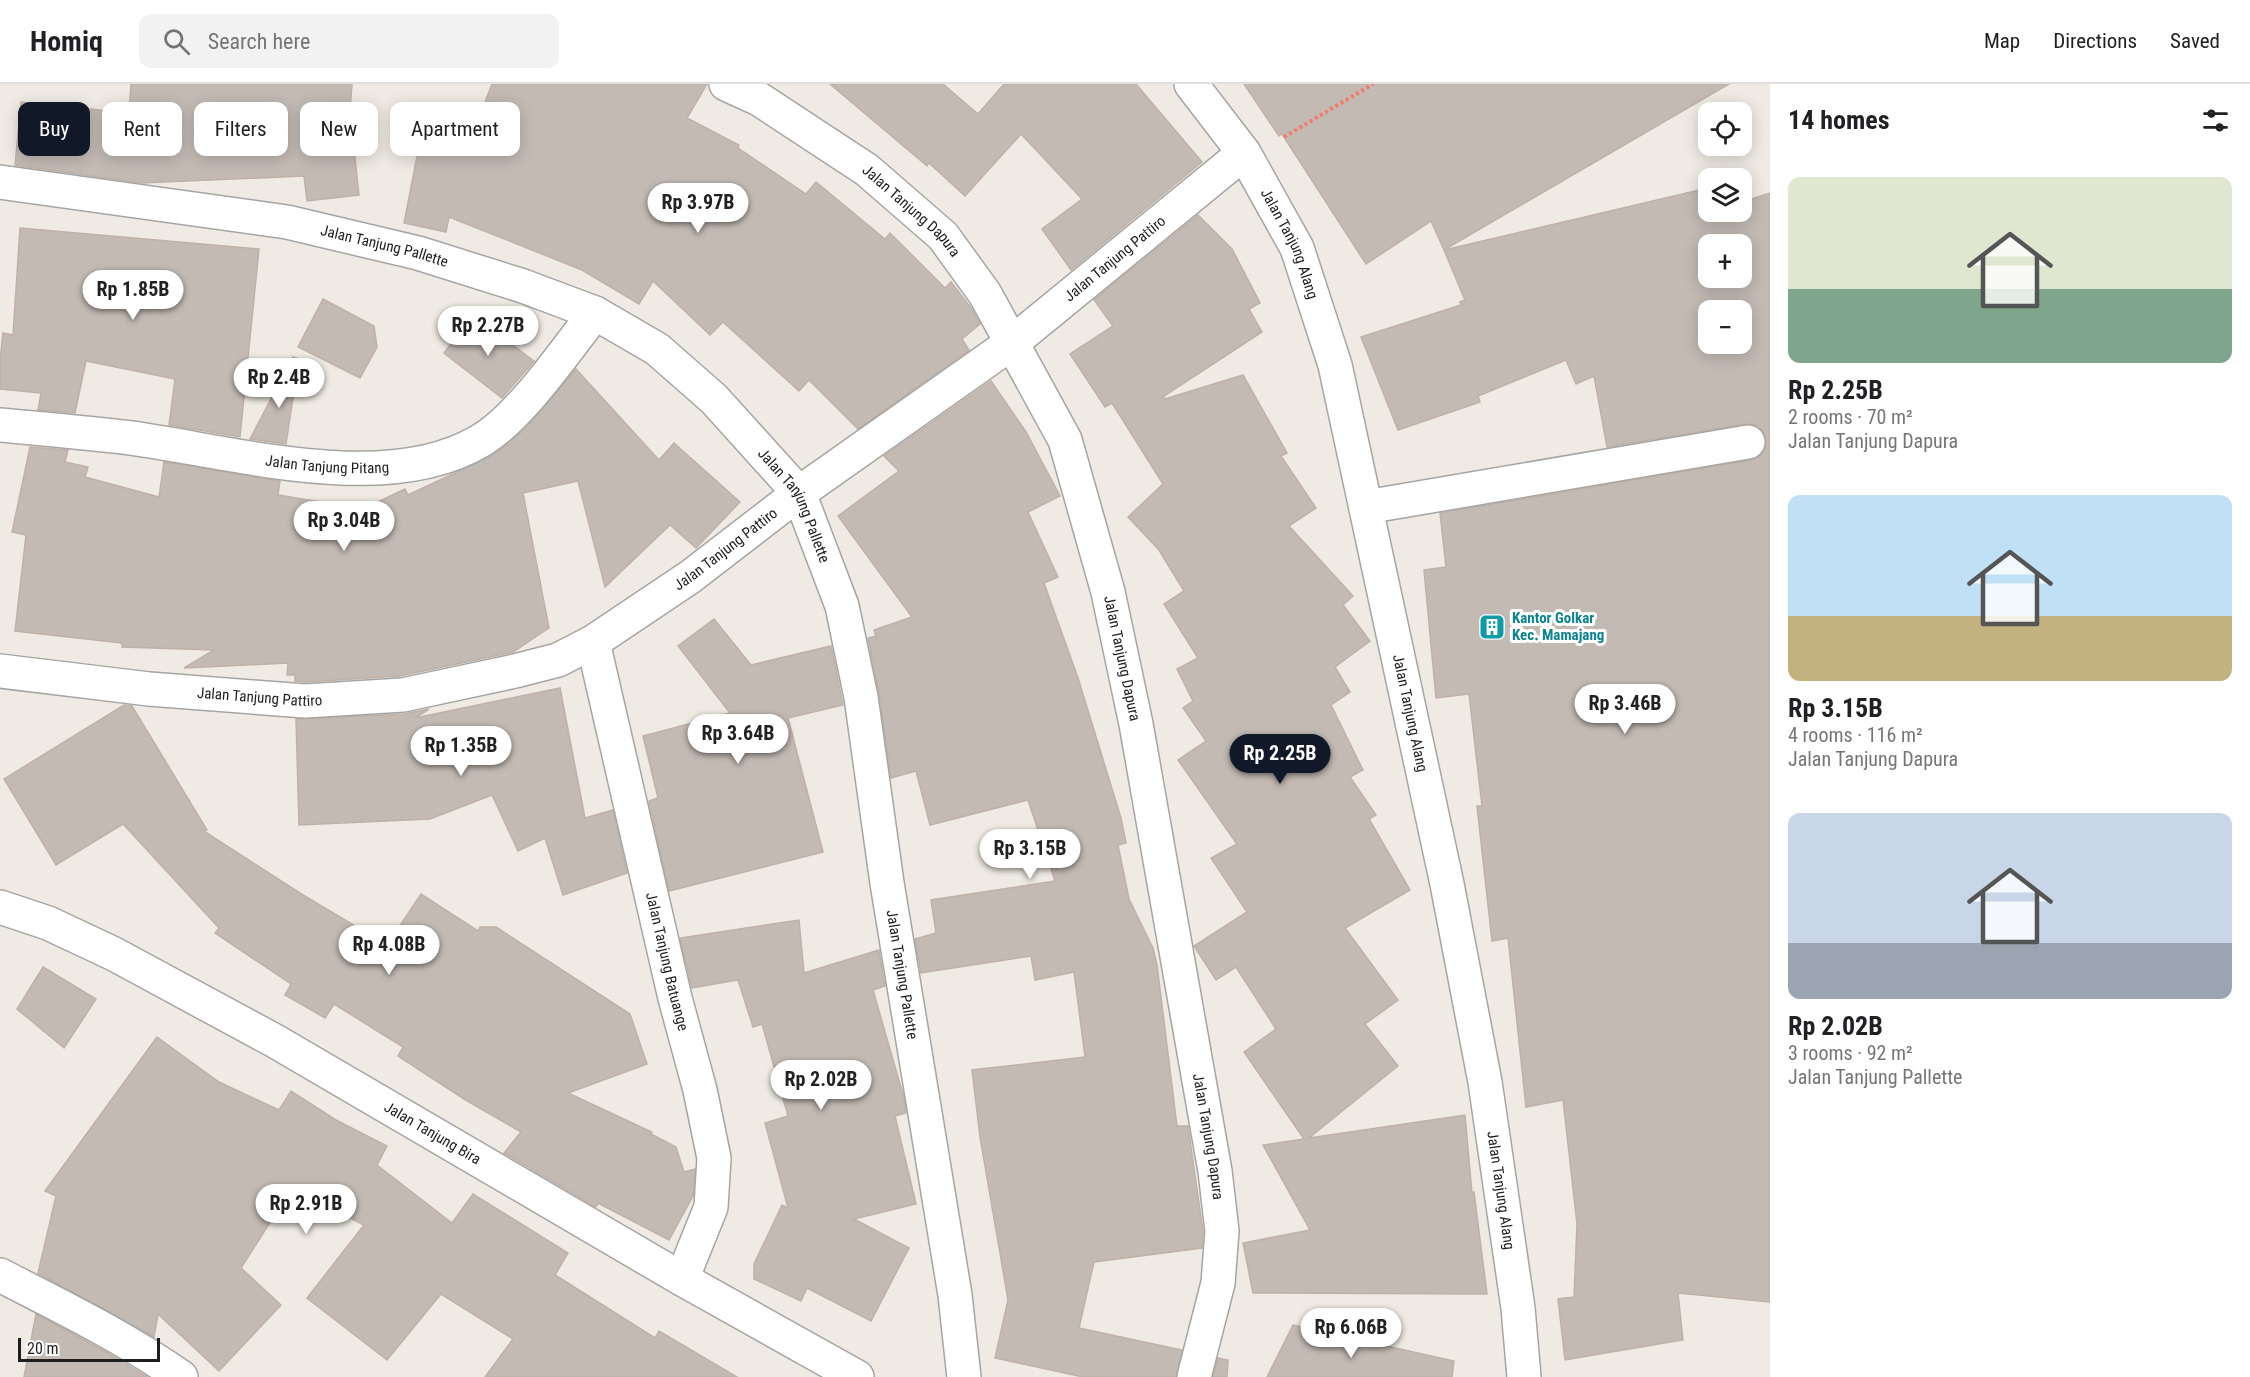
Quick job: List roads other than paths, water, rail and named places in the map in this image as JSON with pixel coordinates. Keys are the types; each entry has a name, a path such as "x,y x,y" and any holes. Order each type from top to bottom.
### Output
{"street":[{"name":"Jalan Tanjung Dapura","path":"726,84 759,99 867,170 943,236 985,294 1065,440 1108,592 1136,724 1215,1171 1222,1231 1218,1283 1194,1377"},
{"name":"Jalan Tanjung Alang","path":"1191,84 1244,153 1297,248 1335,365 1444,873 1485,1082 1518,1308 1524,1377"},
{"name":"Jalan Tanjung Pattiro","path":"0,671 149,689 305,701 403,695 558,660 593,642 690,577 799,493 1013,342 1244,153"},
{"name":"Jalan Tanjung Pallette","path":"0,182 287,222 418,253 523,286 595,313 657,349 714,399 799,493 842,606 861,697 886,883 955,1295 964,1377"},
{"name":"Jalan Tanjung Pitang","path":"0,425 130,438 282,462 349,469 393,467 430,461 456,454 482,440 516,411 595,313"},
{"path":"1366,507 1748,442"},
{"name":"Jalan Tanjung Batuange","path":"593,642 670,975 700,1090 714,1158 711,1207 682,1279"},
{"name":"Jalan Tanjung Bira","path":"0,907 48,922 114,954 275,1041 682,1279 856,1377"},
{"path":"0,1275 105,1328 154,1357 181,1377"}],"place":[{"name":"Kantor Golkar Kec. Mamajang","path":"1492,627"}]}
